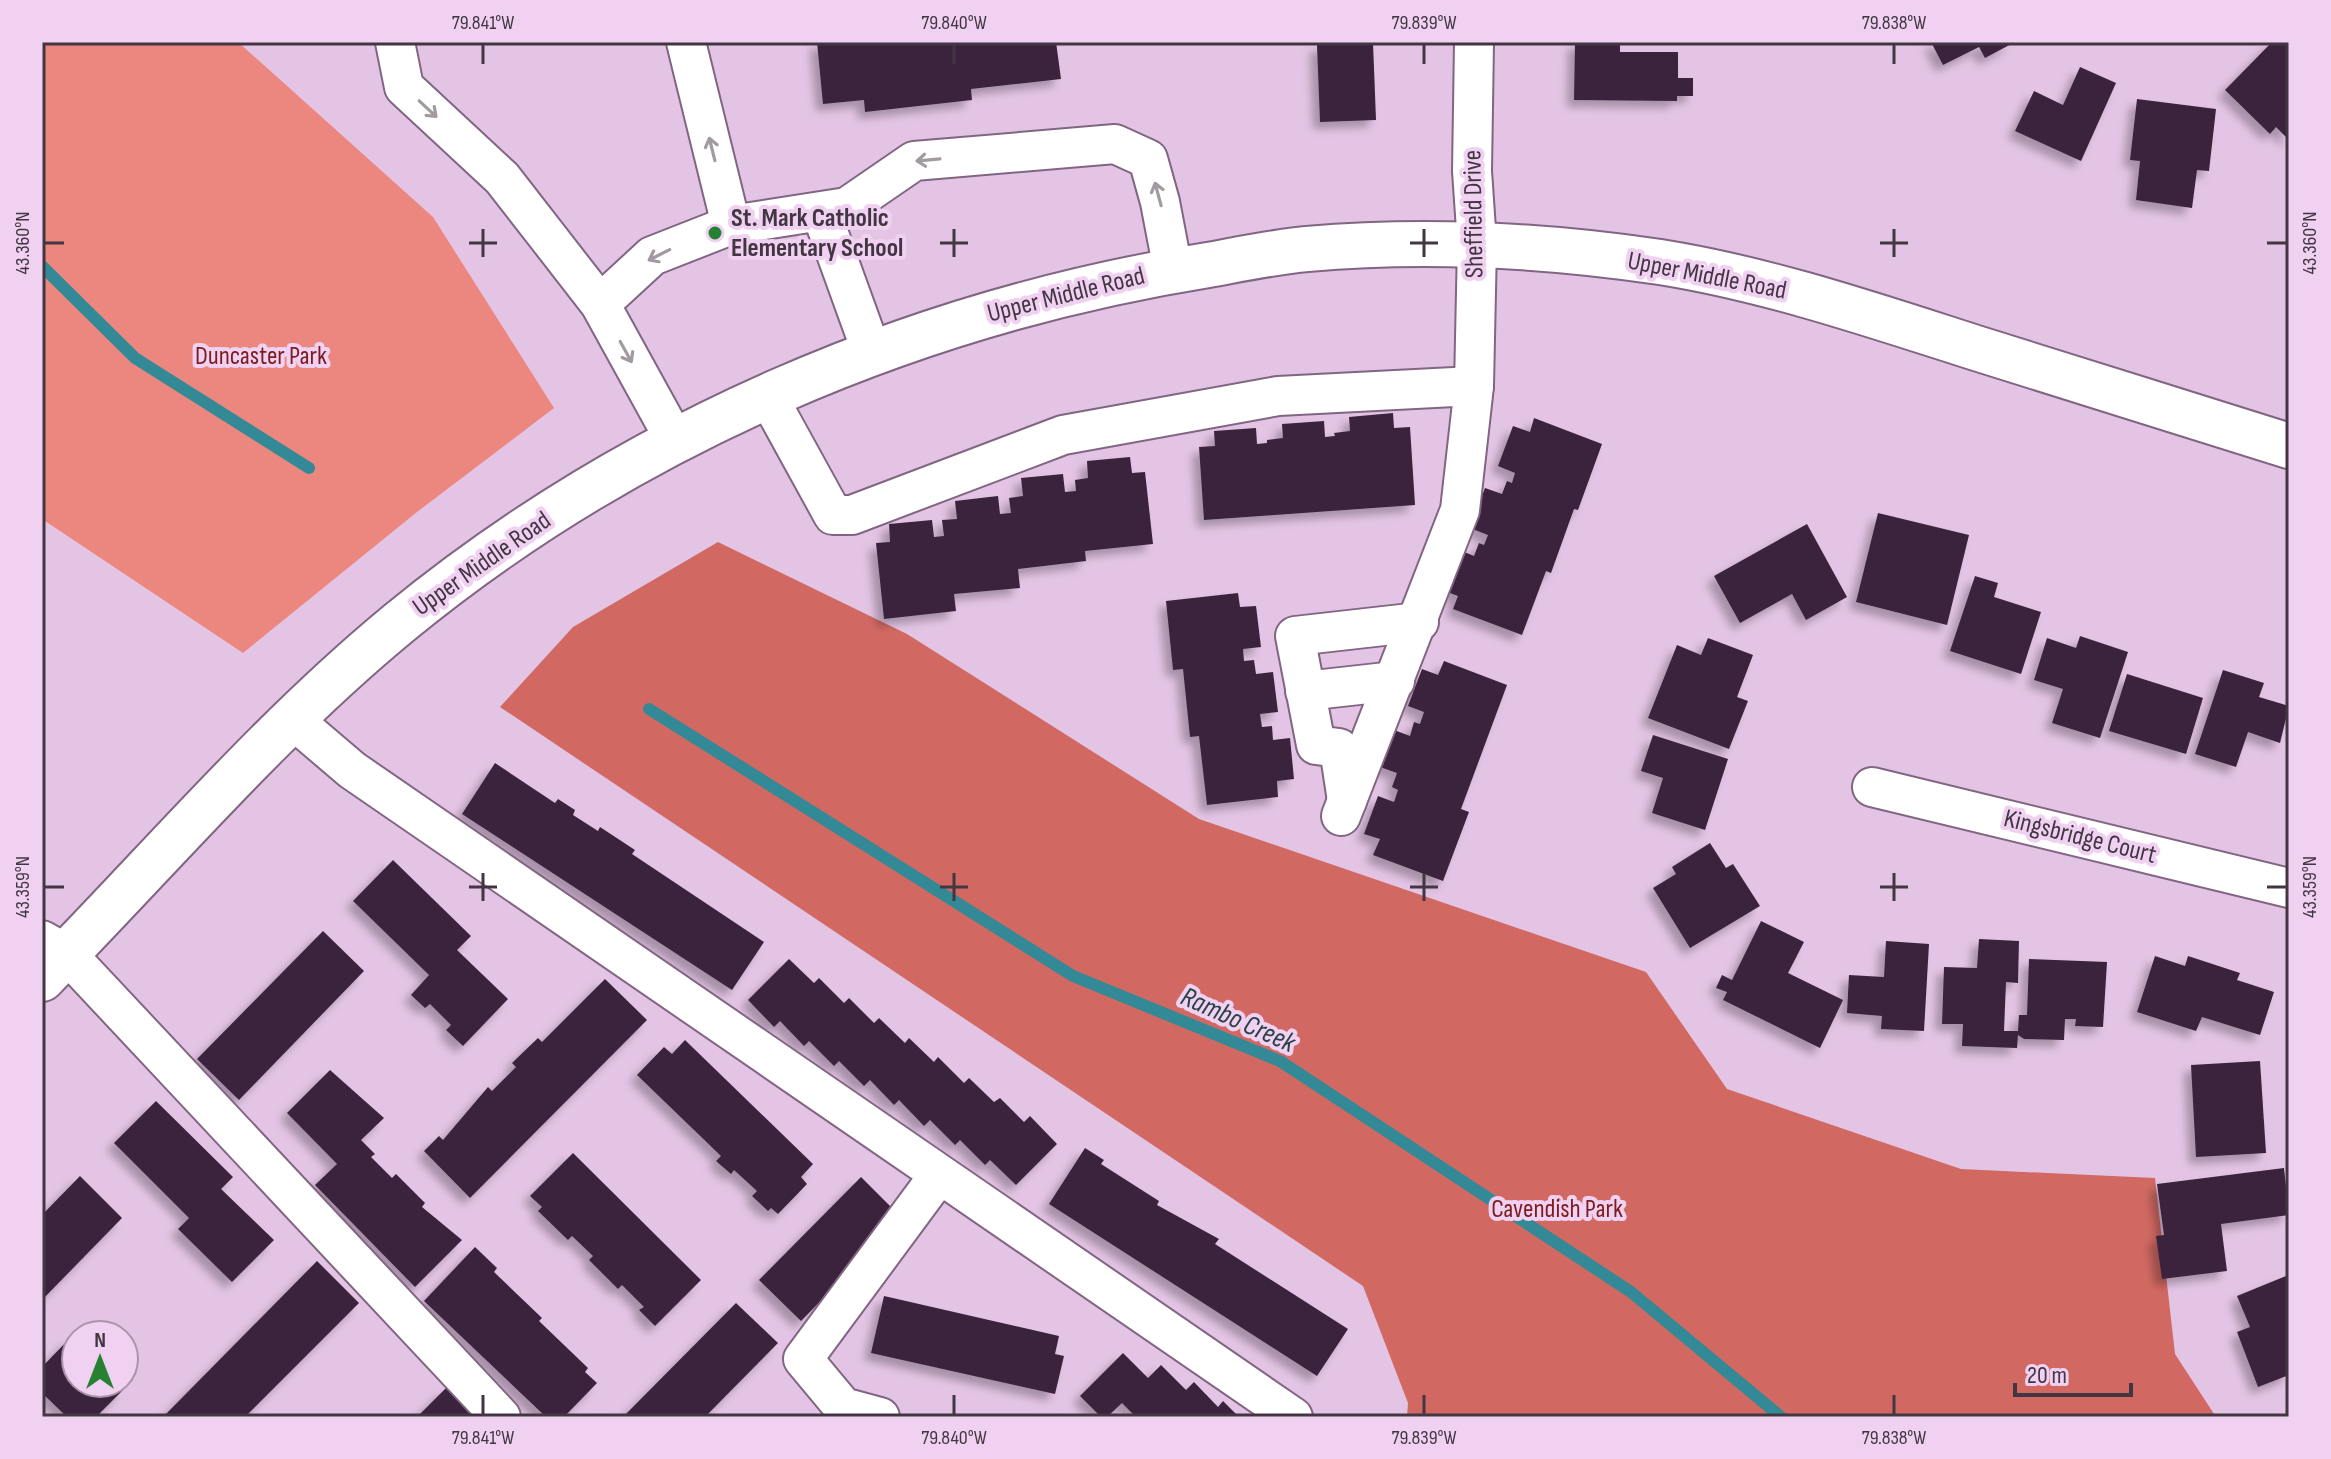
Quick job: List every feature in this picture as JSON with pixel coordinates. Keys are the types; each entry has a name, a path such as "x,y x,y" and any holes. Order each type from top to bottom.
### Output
{"main road":[{"name":"Upper Middle Road","path":"50,958 291,718 398,624 499,545 676,442 767,395 956,322 1125,278 1306,249 1477,244 1662,263 1831,301 2289,446"}],"street":[{"path":"395,42 404,87 502,178 600,304 676,442"},
{"path":"686,42 731,225"},
{"name":"Sheffield Drive","path":"1305,691 1316,745 1339,748 1344,808 1419,622 1460,510 1474,386 1477,244 1472,171 1474,42"},
{"path":"600,304 652,256 731,225 847,207 914,161 1115,144 1148,159 1173,270"},
{"path":"821,212 872,353"},
{"path":"767,395 833,515 852,515 1063,435 1278,396 1474,386"},
{"path":"1395,681 1305,691 1295,636 1419,622"},
{"path":"291,718 352,770 1293,1417"},
{"name":"Kingsbridge Court","path":"1872,787 2289,888"},
{"path":"50,958 501,1417"},
{"path":"880,1417 843,1407 803,1359 939,1175"}],"green space":[{"name":"Duncaster Park","path":"42,42 238,42 433,217 554,408 417,512 243,653 42,519"},
{"name":"Cavendish Park","path":"718,542 907,634 1199,819 1646,972 1727,1089 1961,1169 2155,1178 2175,1354 2216,1417 1407,1417 1408,1403 1363,1286 500,707 573,627"}],"building":[{"path":"817,42 1056,42 1061,79 971,89 972,100 865,112 864,100 823,104"},
{"path":"1575,42 1620,42 1620,52 1678,52 1678,78 1693,78 1693,96 1677,96 1677,101 1574,100"},
{"path":"1931,42 2015,42 1985,58 1979,47 1943,65"},
{"path":"2272,42 2289,42 2289,140 2276,127 2270,134 2225,90"},
{"path":"1373,43 1376,120 1320,122 1317,45"},
{"path":"2080,67 2116,83 2081,161 2015,131 2034,91 2063,105"},
{"path":"2137,99 2216,109 2209,171 2197,170 2192,208 2136,200 2140,161 2130,160"},
{"path":"1393,413 1394,428 1410,427 1415,505 1204,520 1199,447 1215,446 1214,431 1256,428 1257,444 1267,443 1267,440 1283,438 1282,424 1324,421 1325,437 1350,431 1349,417"},
{"path":"1534,418 1602,444 1578,510 1574,509 1551,573 1546,571 1522,635 1453,609 1458,596 1442,590 1457,549 1474,556 1479,543 1484,545 1488,535 1470,528 1485,488 1502,494 1507,481 1512,483 1515,473 1498,466 1513,426 1530,432"},
{"path":"1130,457 1132,473 1145,472 1153,544 1085,551 1086,561 1018,569 1020,588 954,594 956,611 884,619 876,543 890,542 889,524 932,520 934,537 944,536 942,520 957,519 955,501 998,496 1000,514 1011,513 1009,498 1023,496 1021,478 1063,474 1065,492 1076,491 1075,480 1088,478 1087,461"},
{"path":"1878,513 1969,535 1947,625 1856,602"},
{"path":"1807,524 1847,597 1806,620 1792,594 1740,623 1714,576"},
{"path":"1975,576 1998,583 1994,597 2041,612 2021,674 1950,651"},
{"path":"1238,593 1240,607 1256,606 1261,647 1243,649 1244,661 1254,660 1256,674 1273,672 1278,712 1260,714 1262,727 1272,726 1273,740 1290,738 1294,779 1277,781 1278,797 1207,805 1199,736 1190,737 1183,669 1173,670 1166,601"},
{"path":"2080,636 2128,652 2100,738 2052,723 2063,689 2034,680 2047,638 2076,648"},
{"path":"1708,638 1753,655 1737,697 1748,701 1729,749 1648,718 1677,645 1701,655"},
{"path":"1444,661 1507,685 1461,809 1469,812 1443,881 1373,855 1380,839 1364,834 1378,796 1394,802 1398,790 1392,787 1397,773 1380,767 1394,730 1410,736 1414,722 1420,724 1424,712 1408,706 1422,669 1438,675"},
{"path":"2223,670 2264,683 2259,697 2289,706 2280,743 2248,732 2236,767 2195,754"},
{"path":"2127,674 2203,698 2186,754 2109,731"},
{"path":"1653,735 1728,759 1705,830 1652,813 1663,778 1641,771"},
{"path":"495,763 555,803 558,799 575,810 573,815 598,831 600,827 635,850 632,854 764,942 732,990 462,814"},
{"path":"1710,843 1726,868 1733,864 1760,906 1690,948 1653,888 1676,874 1672,867"},
{"path":"393,860 471,936 457,950 508,999 463,1046 446,1030 451,1025 430,1004 425,1008 411,995 429,975 353,901"},
{"path":"1761,921 1804,942 1788,973 1843,1000 1820,1048 1723,1000 1727,992 1716,988 1722,975 1732,980"},
{"path":"323,931 364,971 239,1100 197,1059"},
{"path":"1979,939 2019,941 2018,983 2006,982 2004,1031 2018,1031 2019,1015 2027,1015 2029,959 2107,962 2103,1027 2075,1026 2076,1019 2065,1019 2064,1040 2024,1039 2018,1035 2017,1048 1962,1046 1963,1024 1942,1024 1944,967 1977,968"},
{"path":"1886,941 1929,944 1924,1031 1881,1029 1882,1016 1847,1013 1849,975 1884,977"},
{"path":"2155,956 2185,966 2188,956 2240,973 2237,980 2274,992 2260,1035 2202,1017 2196,1031 2137,1012"},
{"path":"789,959 814,983 819,978 844,1003 849,998 874,1023 879,1018 905,1043 909,1038 934,1062 938,1057 964,1083 969,1078 994,1102 1000,1098 1024,1122 1030,1116 1057,1144 1016,1185 990,1160 985,1165 960,1140 955,1145 930,1120 924,1126 899,1100 894,1105 870,1080 864,1086 839,1061 834,1066 809,1041 804,1046 780,1021 774,1027 748,1000"},
{"path":"605,979 647,1020 470,1198 424,1151 439,1136 443,1140 488,1087 492,1091 516,1067 512,1063 538,1038 542,1042"},
{"path":"685,1040 813,1164 801,1177 807,1184 778,1214 771,1208 768,1211 752,1196 757,1191 734,1170 731,1174 716,1161 721,1156 637,1075 664,1047 672,1054"},
{"path":"2260,1061 2266,1153 2196,1157 2191,1065"},
{"path":"330,1070 384,1118 361,1140 375,1154 371,1157 392,1178 396,1174 425,1203 422,1207 462,1240 415,1287 315,1185 337,1164 287,1113"},
{"path":"156,1101 233,1177 221,1189 274,1240 232,1282 178,1229 189,1218 114,1143"},
{"path":"1085,1148 1104,1160 1101,1164 1159,1201 1157,1205 1219,1239 1215,1244 1348,1329 1317,1376 1049,1204"},
{"path":"573,1153 701,1280 655,1326 639,1310 644,1307 622,1285 618,1289 589,1260 593,1256 572,1236 568,1240 538,1211 542,1207 530,1196"},
{"path":"2284,1168 2289,1215 2221,1224 2227,1271 2162,1279 2156,1236 2164,1235 2157,1184"},
{"path":"80,1176 122,1218 42,1300 42,1215"},
{"path":"861,1177 902,1218 801,1321 759,1280"},
{"path":"475,1247 497,1268 494,1272 542,1318 539,1321 588,1368 585,1372 597,1383 564,1417 546,1417 424,1301"},
{"path":"317,1261 359,1303 245,1417 169,1417 166,1414"},
{"path":"2286,1276 2289,1375 2258,1387 2237,1332 2250,1327 2237,1296"},
{"path":"884,1296 1059,1336 1055,1354 1064,1356 1055,1394 871,1353"},
{"path":"736,1303 778,1343 705,1417 623,1417"},
{"path":"60,1348 60,1399 114,1399 98,1415 100,1417 67,1417 42,1393 42,1367"},
{"path":"1123,1353 1148,1378 1161,1365 1186,1390 1194,1382 1218,1407 1223,1401 1239,1417 1136,1417 1122,1403 1107,1417 1101,1417 1080,1396"},
{"path":"446,1388 475,1417 417,1417"}],"waterway":[{"name":"Rambo Creek","path":"42,266 135,358 309,468"},
{"name":"Rambo Creek","path":"649,709 1073,976 1280,1061 1631,1292 1781,1417"}],"place":[{"name":"St. Mark Catholic Elementary School","path":"715,233"}]}
